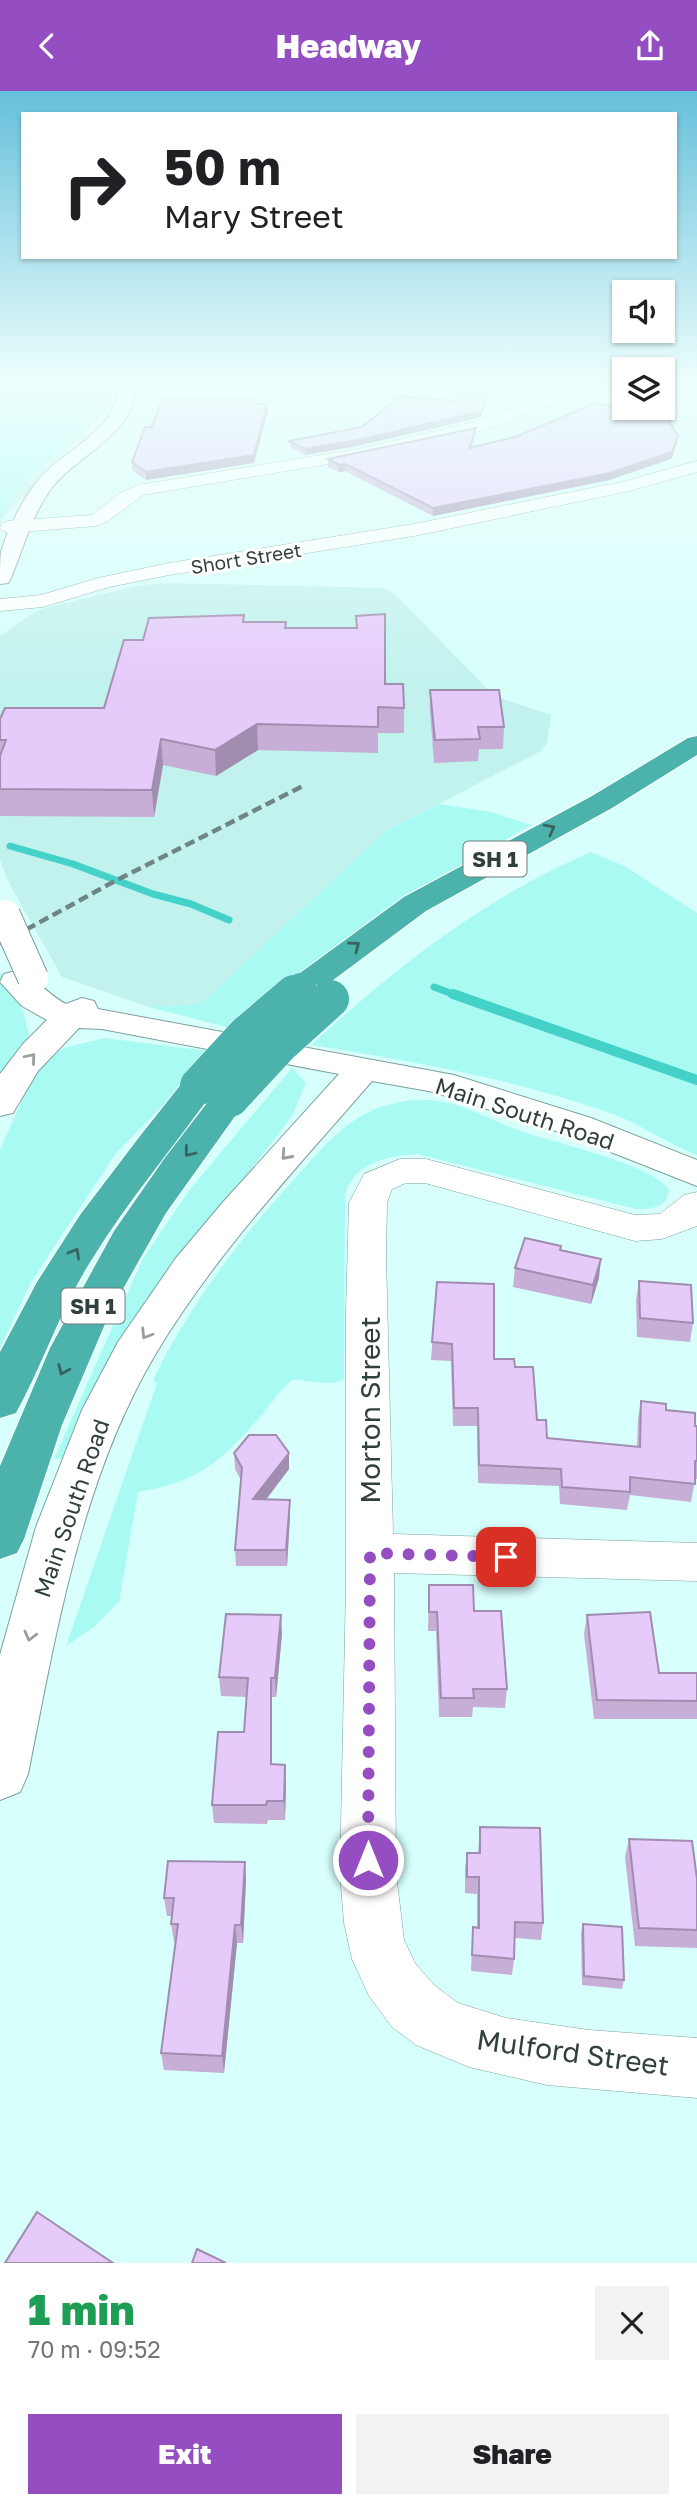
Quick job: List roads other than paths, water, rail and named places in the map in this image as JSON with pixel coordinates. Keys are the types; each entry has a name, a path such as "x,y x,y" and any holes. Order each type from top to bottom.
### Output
{"highway":[{"name":"SH 1","path":"0,1401 22,1350 79,1247 130,1174 214,1092 279,1045 315,993 354,946 415,904 613,796 697,744"},
{"name":"SH 1","path":"315,993 697,771"},
{"name":"SH 1","path":"0,1539 47,1404 85,1320 128,1242 179,1165 214,1092"}],"main road":[{"path":"0,578 11,532 32,483"},
{"path":"11,532 47,483"},
{"name":"Main South Road","path":"2,919 24,979 37,1003 85,1015 474,1091 578,1126 697,1174"},
{"path":"0,1105 28,1059 85,1015"},
{"name":"Main South Road","path":"0,1775 47,1571 85,1452 107,1402 148,1330 203,1252 363,1069"}],"street":[{"path":"11,532 96,520 106,516 126,495 175,483"},
{"name":"Short Street","path":"0,605 43,601 105,582 414,530 638,483"},
{"path":"0,597 33,597 105,582"},
{"name":"Morton Street","path":"388,1976 379,1957 374,1936 368,1860 368,1215 371,1193 377,1182 400,1171 426,1171 635,1228 661,1228 676,1224 697,1204"},
{"path":"370,1553 697,1562"},
{"name":"Mulford Street","path":"388,1976 415,2009 447,2030 470,2039 560,2056 697,2068"}],"waterway":[{"path":"10,846 73,864 153,894 191,904 229,920"},
{"path":"434,987 458,996"},
{"path":"453,994 697,1080"}],"railway":[{"path":"0,944 115,881 305,785"}]}
